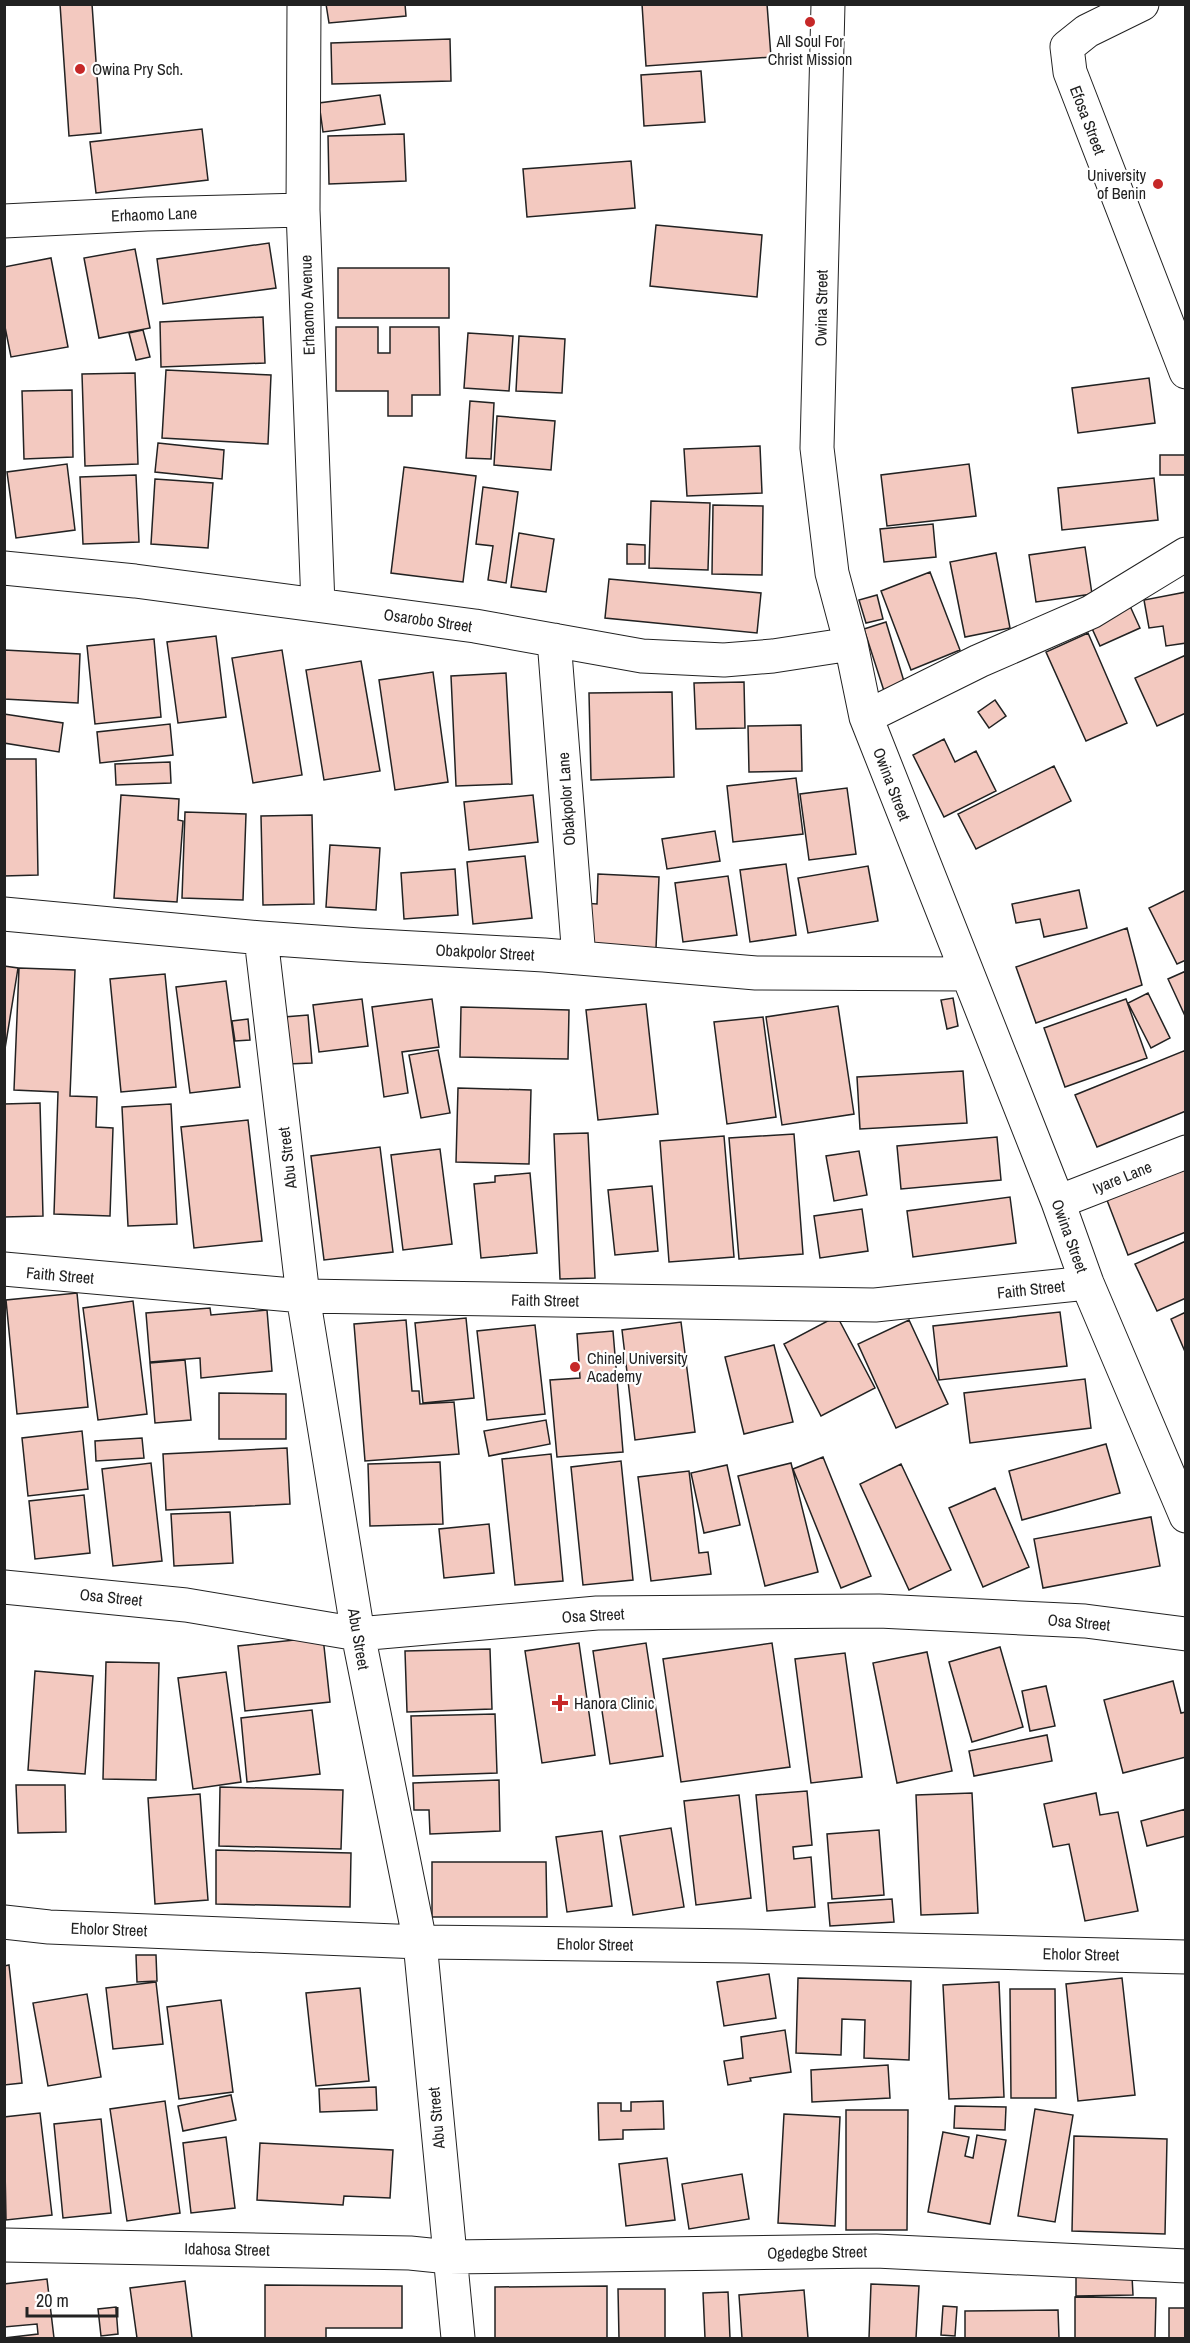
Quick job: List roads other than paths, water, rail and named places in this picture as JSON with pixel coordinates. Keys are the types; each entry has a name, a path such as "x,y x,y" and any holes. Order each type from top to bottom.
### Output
{"street":[{"name":"Erhaomo Avenue","path":"304,4 303,210 318,605"},
{"name":"Owina Street","path":"828,4 817,448 832,573 851,644 866,717 1058,1202 1087,1283 1185,1516"},
{"name":"Efosa Street","path":"1142,4 1087,31 1067,47 1070,72 1185,372"},
{"name":"Erhaomo Lane","path":"4,221 303,210"},
{"path":"866,717 979,662 1091,612 1185,554"},
{"name":"Osarobo Street","path":"4,568 135,581 475,626 642,656 724,660 773,656 851,644"},
{"name":"Obakpolor Lane","path":"554,640 579,958"},
{"name":"Obakpolor Street","path":"4,914 261,938 579,958 756,973 967,974"},
{"name":"Abu Street","path":"261,938 303,1296 358,1634 420,1942 458,2338"},
{"name":"Iyare Lane","path":"1058,1202 1185,1152"},
{"name":"Faith Street","path":"4,1269 303,1296 875,1305 1087,1283"},
{"name":"Osa Street","path":"4,1587 186,1605 358,1634 597,1613 879,1611 1085,1621 1185,1634"},
{"name":"Eholor Street","path":"4,1922 49,1927 420,1942 744,1946 1185,1957"},
{"name":"Idahosa Street","path":"4,2245 410,2253 449,2257"},
{"name":"Ogedegbe Street","path":"449,2257 876,2251 1185,2266"}],"place":[{"name":"All Soul For Christ Mission","path":"810,22"},
{"name":"Owina Pry Sch.","path":"80,69"},
{"name":"University of Benin","path":"1158,184"},
{"name":"Chinel University Academy","path":"575,1367"},
{"name":"Hanora Clinic","path":"560,1703"}]}
